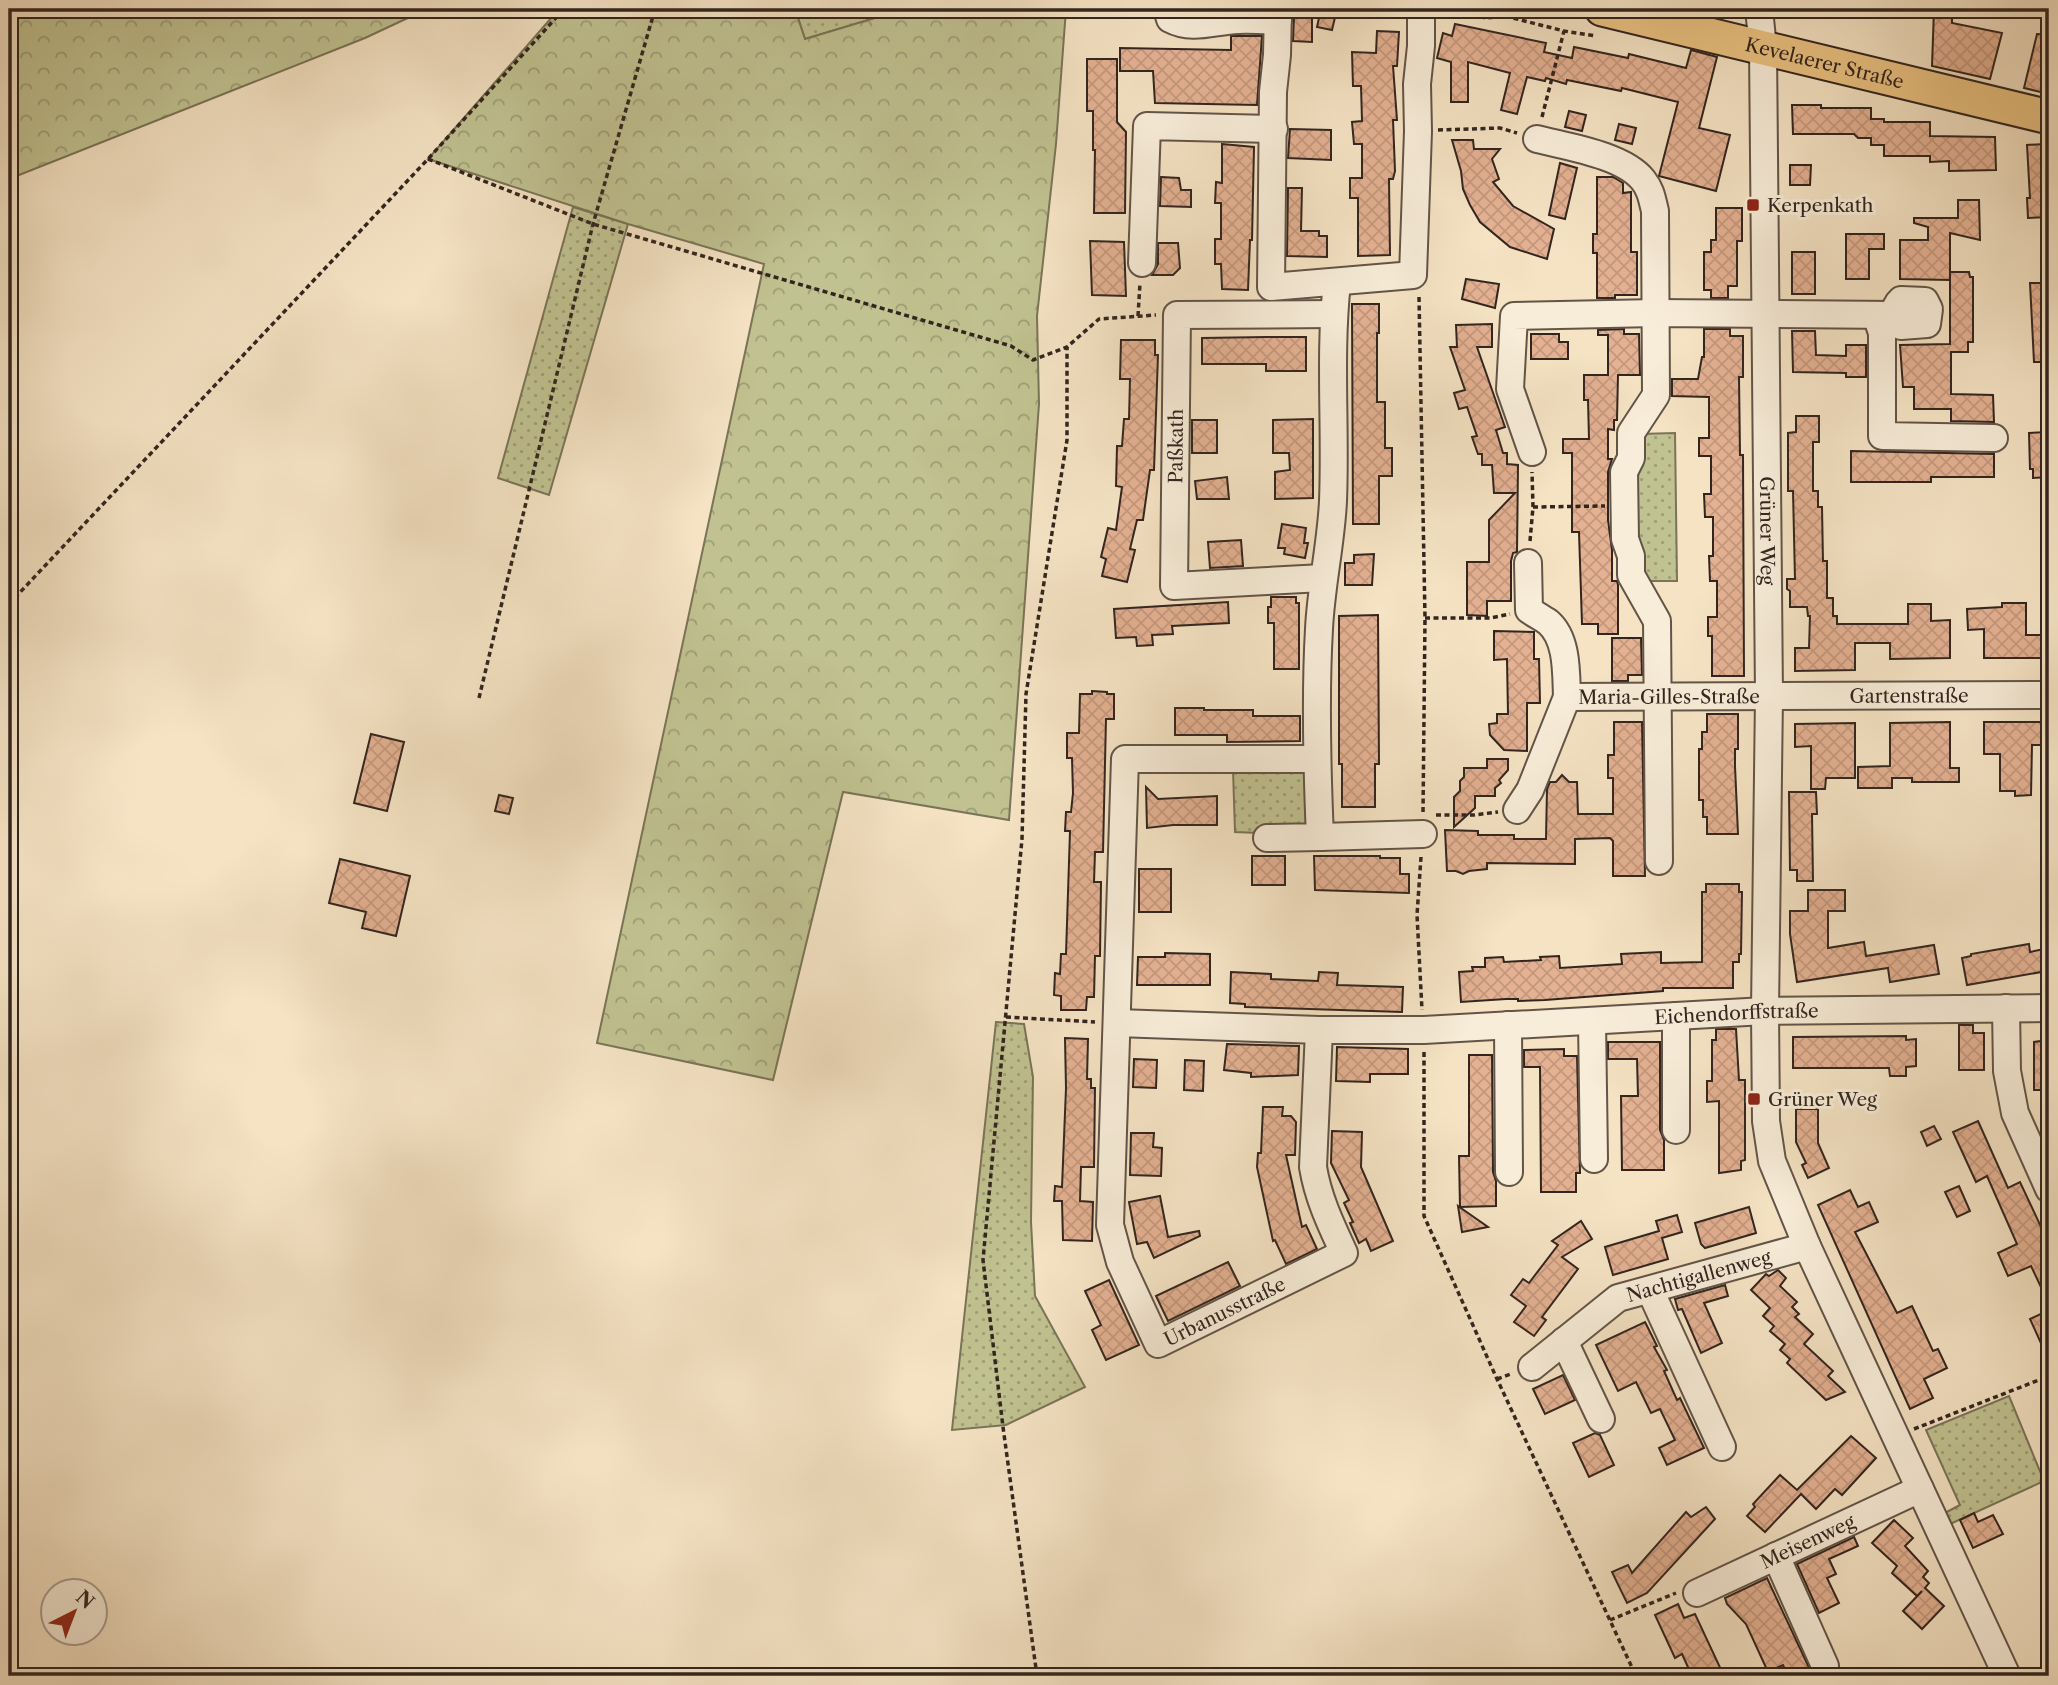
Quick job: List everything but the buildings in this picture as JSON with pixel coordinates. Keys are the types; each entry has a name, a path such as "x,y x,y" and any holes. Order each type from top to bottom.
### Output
{"main road":[{"name":"Kevelaerer Straße","path":"1603,22 1763,48 2049,117"}],"street":[{"path":"1167,9 1170,19 1180,24 1196,26 1278,14 1278,55 1273,93 1271,287 1413,275 1417,84 1422,46 1420,9"},
{"name":"Grüner Weg","path":"1759,9 1763,48 1769,696 1766,1121 1772,1161 1807,1246 2007,1676"},
{"path":"1142,263 1147,126 1274,129"},
{"path":"1537,139 1616,160 1642,178 1651,193 1655,211 1656,395 1631,433 1631,458 1624,472 1625,539 1631,555 1631,575 1657,621 1659,861"},
{"path":"1320,837 1317,759 1318,630 1333,503 1334,314 1337,282"},
{"path":"1532,452 1510,389 1514,316 1656,313 1886,315 1882,333 1882,436 1994,438"},
{"name":"Paßkath","path":"1323,578 1174,586 1177,315 1334,314"},
{"path":"1528,563 1529,610"},
{"name":"Maria-Gilles-Straße","path":"1517,810 1530,790 1567,697 1559,637 1550,624 1529,610"},
{"name":"Gartenstraße","path":"1769,696 2049,695"},
{"name":"Maria-Gilles-Straße","path":"1567,697 1769,696"},
{"name":"Urbanusstraße","path":"1317,759 1125,759 1111,1225 1121,1262 1158,1344 1344,1253 1323,1208 1313,1167 1319,1030"},
{"path":"1267,838 1320,837 1429,824"},
{"path":"2006,1008 2007,1071 2015,1113 2049,1189"},
{"name":"Eichendorffstraße","path":"1424,1030 1765,1011 2049,1008"},
{"path":"1676,1016 1676,1130"},
{"path":"1592,1021 1594,1159"},
{"path":"1117,1023 1319,1030 1424,1030"},
{"path":"1508,1025 1509,1172"},
{"name":"Nachtigallenweg","path":"1532,1367 1618,1298 1807,1246"},
{"path":"1650,1290 1723,1447"},
{"path":"1564,1341 1601,1419"},
{"name":"Meisenweg","path":"1697,1593 1920,1489"},
{"path":"1776,1556 1825,1667"}],"path":[{"path":"9,604 428,159 564,9"},
{"path":"479,698 593,224 655,9"},
{"path":"1447,9 1486,18 1505,16 1587,36 1603,22"},
{"path":"1418,131 1500,128 1537,139 1564,31"},
{"path":"428,159 593,224 1011,346 1033,360 1067,347 1099,319 1138,316 1142,263"},
{"path":"1413,275 1419,291 1429,824 1417,915 1424,1030 1424,1216 1636,1676"},
{"path":"1037,1676 983,1260 1022,839 1026,694 1068,440 1067,347"},
{"path":"1528,563 1533,507 1532,452"},
{"path":"1533,507 1625,506"},
{"path":"1425,618 1490,618 1529,610"},
{"path":"1429,824 1517,810"},
{"path":"1006,1017 1117,1023"},
{"path":"1896,1437 2049,1376"},
{"path":"1610,1620 1689,1588 1697,1593"}],"green space":[{"path":"9,9 427,9 365,38 9,179"},
{"path":"559,9 795,9 805,39 905,9 1066,9 1056,144 1037,316 1039,404 1009,820 843,792 773,1080 597,1043 764,264 628,224 428,159"},
{"path":"795,9 905,9 805,39"},
{"path":"573,207 628,224 549,495 498,478"},
{"path":"1675,433 1677,581 1642,581 1636,572 1639,434"},
{"path":"1233,770 1300,770 1313,782 1308,827 1288,834 1235,832"},
{"path":"996,1022 1024,1024 1033,1077 1031,1222 1035,1296 1085,1387 1006,1425 952,1430"},
{"path":"2009,1396 2044,1481 1948,1525 1943,1514 1960,1505 1926,1430"}],"place":[{"name":"Kerpenkath","path":"1753,205"},
{"name":"Grüner Weg","path":"1754,1099"}]}
